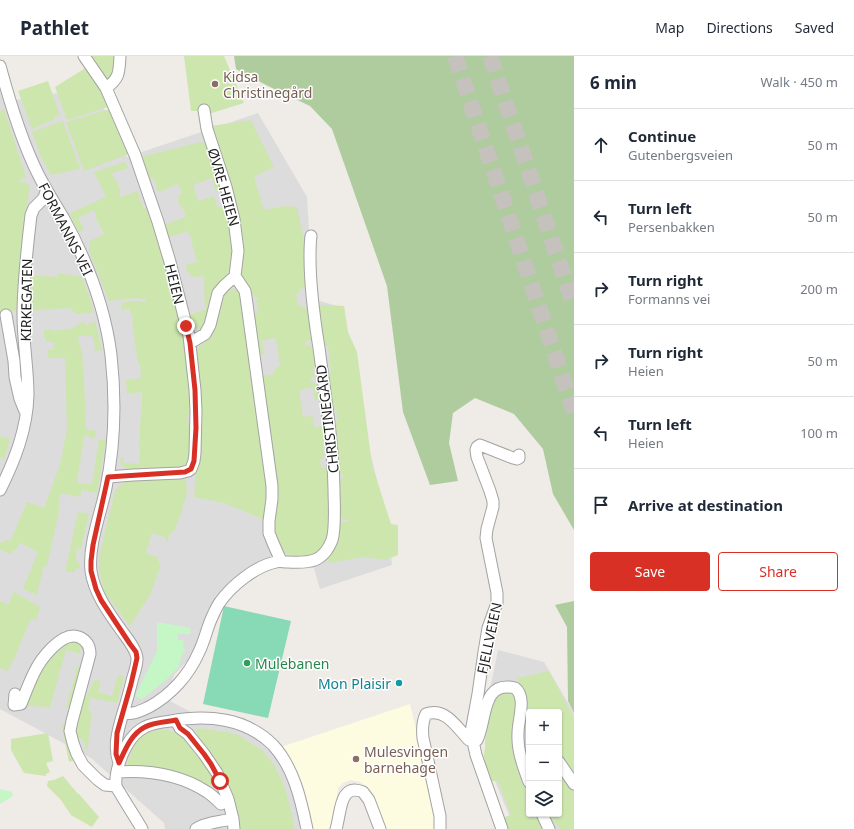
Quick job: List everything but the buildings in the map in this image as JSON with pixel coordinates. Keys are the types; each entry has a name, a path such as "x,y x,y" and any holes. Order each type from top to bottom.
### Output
{"street":[{"name":"HEIEN","path":"84,56 106,88 135,155 158,222 174,277 190,343 195,390 195,453 191,469 180,473 108,477"},
{"path":"106,88 115,81 119,74 120,56"},
{"name":"FORMANNS VEI","path":"0,66 17,125 25,146 46,192 64,219 82,255 95,289 104,320 110,353 114,408 113,444 108,477 93,545 91,571 101,600 136,652 137,658 117,733 116,754 118,768"},
{"name":"ØVRE HEIEN","path":"204,110 207,129 226,187 234,219 238,251 235,276"},
{"name":"KIRKEGATEN","path":"0,490 15,457 25,423 28,395 23,318 23,280 32,215 34,208 44,198 46,192"},
{"name":"CHRISTINEGÅRD","path":"123,713 131,714 141,711 172,691 181,681 196,660 219,603 238,583 263,566 274,562 306,562 322,557 332,539 334,527 334,488 332,446 311,292 311,236"},
{"path":"190,343 205,334 210,325 218,293 235,276 246,297 272,486 269,533 281,561"},
{"name":"KIRKEGATEN","path":"6,315 20,400 26,413"},
{"name":"FJELLVEIEN","path":"502,829 476,755 471,732 488,628 497,603 498,593 486,538 493,501 477,457 476,450 480,445 517,459 520,455"},
{"path":"16,694 14,705 21,704 38,667 49,651 62,639 73,635 80,637 86,642 90,649 90,654 70,731 77,754 83,765 105,785 116,786"},
{"path":"440,829 440,816 423,738 423,718 430,712 438,712 452,720 469,740 473,741 477,740 480,734 487,701 491,693 497,689 510,687 517,690 527,709"},
{"path":"521,699 518,732 519,750 529,781"},
{"path":"142,829 116,786 118,768 128,744 135,734 145,727 156,723 193,718 226,720 246,726 265,738 274,746 295,783 307,829"},
{"path":"176,720 180,728 188,734 217,773 228,799 234,829"},
{"path":"562,766 574,784"},
{"path":"118,768 168,776 186,781 208,792 221,804"},
{"path":"336,829 344,796 354,790 363,792 369,800 380,829"},
{"path":"543,817 549,829"},
{"path":"196,829 227,820"}],"shaded area":[{"path":"94,87 127,157 258,113 307,197 313,299 344,308 347,332 355,353 370,451 390,535 392,565 320,589 310,555 277,559 248,576 222,607 203,644 174,675 166,699 191,712 245,718 286,751 306,829 165,829 164,823 91,758 0,709 0,91 4,102"},
{"path":"498,650 544,662 574,713 574,829 515,829 495,781 485,747 485,714"},
{"name":"Mulesvingen barnehage","path":"410,704 438,821 434,829 387,829 374,797 366,786 360,782 351,780 343,783 338,788 333,825 331,829 312,829 297,772 281,747"}],"green space":[{"path":"88,56 117,56 115,73 107,81"},
{"path":"184,56 224,56 244,103 199,117 198,111 191,111"},
{"path":"234,56 574,56 574,530 553,494 543,449 514,414 475,398 453,413 449,443 458,481 430,485 403,412 387,286 332,129 310,106 236,69"},
{"path":"87,67 101,87 108,107 67,120 55,87"},
{"path":"48,81 60,115 54,117 55,119 32,129 18,91"},
{"path":"4,109 26,177 18,181 30,184 19,264 18,310 0,313 0,111"},
{"path":"110,109 129,154 84,171 66,122"},
{"path":"251,120 274,167 254,177 264,210 284,206 297,207 305,246 306,288 299,289 299,293 296,293 298,306 302,306 309,310 313,340 305,342 306,345 311,345 312,350 315,350 317,366 313,367 315,377 310,378 313,383 316,383 319,386 322,399 315,400 313,388 299,390 303,417 313,417 314,427 324,426 326,441 323,442 324,456 323,459 320,459 321,467 330,469 331,519 325,545 316,554 300,558 288,554 278,548 272,535 260,376 274,374 275,368 280,366 276,339 273,338 262,341 264,354 257,356 250,315 258,313 256,300 259,299 249,293 240,275 211,126"},
{"path":"63,121 80,169 51,175 40,155 32,132"},
{"path":"201,142 207,144 223,190 216,192 212,178 193,185 198,201 214,196 218,208 227,205 233,251 230,268 203,328 197,329 192,328 187,316 206,309 203,290 205,289 203,281 205,281 203,276 191,277 189,272 187,273 185,265 197,262 192,239 188,231 166,237 163,225 186,217 183,208 181,209 177,196 182,194 177,184 158,192 154,178 147,180 140,157"},
{"path":"125,162 128,168 112,173 114,179 116,179 120,191 120,197 137,191 144,209 149,208 172,284 185,342 189,367 192,413 188,413 188,423 191,423 190,460 187,466 180,469 138,471 125,468 121,465 120,458 124,458 124,463 139,464 142,394 141,392 127,394 126,380 141,378 140,363 138,363 132,324 132,314 129,309 122,310 121,303 140,301 146,303 145,299 134,298 109,301 89,251 90,241 104,234 95,216 94,210 78,218 84,229 79,233 70,213 106,197 94,172"},
{"path":"58,273 82,277 94,312 76,314 70,308 28,311 29,275 58,277"},
{"path":"231,289 241,292 252,365 249,367 251,384 255,384 268,495 265,520 224,503 194,497 198,446 196,349 210,338 213,333 222,293"},
{"path":"319,305 344,306 348,332 357,352 372,465 391,524 398,525 398,555 385,560 363,557 328,563 328,554 337,521 348,522 350,520 337,519 337,480 344,478 342,474 336,475 334,423 338,421 336,410 330,411 325,372 331,372 328,346 321,347"},
{"path":"83,321 86,326 95,321 102,350 95,351 92,335 81,335 78,337 82,353 86,429 96,431 95,438 91,438 89,436 84,437 77,482 79,484 92,484 99,439 106,440 97,493 82,490 80,497 61,493 58,506 60,507 47,566 44,565 37,595 23,589 38,552 20,543 16,551 13,550 11,554 0,550 0,542 3,543 5,539 10,542 27,502 44,508 60,464 67,430 65,358 48,358 47,350 54,350 54,342 46,342 46,338 44,338 44,330 53,329 53,331 74,328"},
{"path":"0,434 1,437 10,438 4,460 0,457"},
{"path":"181,477 185,479 187,488 183,508 174,532 172,531 167,542 165,541 166,538 152,533 146,553 159,557 158,559 161,565 150,595 130,626 104,592 99,570 99,556 115,491 122,484 130,480"},
{"path":"78,512 89,514 81,549 77,547 76,561 79,561 80,569 76,568 75,572 65,572"},
{"path":"14,592 40,607 36,620 32,619 29,623 8,671 0,668 0,601 8,605"},
{"path":"574,601 574,713 568,701 567,627 555,605"},
{"name":"Mulebanen","path":"224,606 291,621 268,718 203,704"},
{"path":"157,622 190,628 191,634 178,634 178,640 183,640 184,649 187,650 182,653 179,667 166,680 142,699 135,696 157,651"},
{"path":"77,641 84,647 80,650 81,654 66,650 50,707 26,706 32,686 43,666 65,642"},
{"path":"78,665 84,665 70,708 66,707"},
{"path":"549,671 574,718 574,778 562,762 562,709 530,709 519,687 518,678"},
{"path":"118,675 124,676 117,703 87,697 90,699 88,710 92,712 87,751 82,739 74,738 82,696 86,697 94,680 101,681 98,692 112,696"},
{"path":"502,692 509,693 513,695 518,704 521,773 526,788 526,817 537,817 542,829 507,829 502,818 511,815 498,781 489,781 486,776 484,755 489,715 491,706 497,696"},
{"path":"65,723 68,723 76,760 69,762 62,727"},
{"path":"200,728 237,734 263,751 274,765 284,785 292,814 294,829 239,829 224,777 195,730"},
{"path":"166,730 178,734 190,744 200,756 216,782 205,787 126,768 129,757 140,737 152,731"},
{"path":"48,733 53,761 46,763 50,772 46,774 46,776 24,773 11,750 11,739"},
{"path":"562,772 574,789 574,829 560,829 548,817 562,817"},
{"path":"63,776 99,817 92,827 71,815 61,800 47,786 48,781"},
{"path":"0,789 12,792 13,796 0,804"}],"tunnel":[{"path":"455,56 574,412"},
{"path":"490,56 574,306"}],"place":[{"name":"Kidsa Christinegård","path":"215,84"},
{"name":"Mulebanen","path":"247,663"},
{"name":"Mon Plaisir","path":"399,683"},
{"name":"Mulesvingen barnehage","path":"356,759"}],"route":[{"path":"186,326 190,343 196,411 195,453 191,469 180,473 108,477 93,545 91,571 101,600 136,652 137,658 117,733 116,754 119,763 128,744 135,734 145,727 156,723 176,720 180,728 188,734 204,754 220,781"}]}
